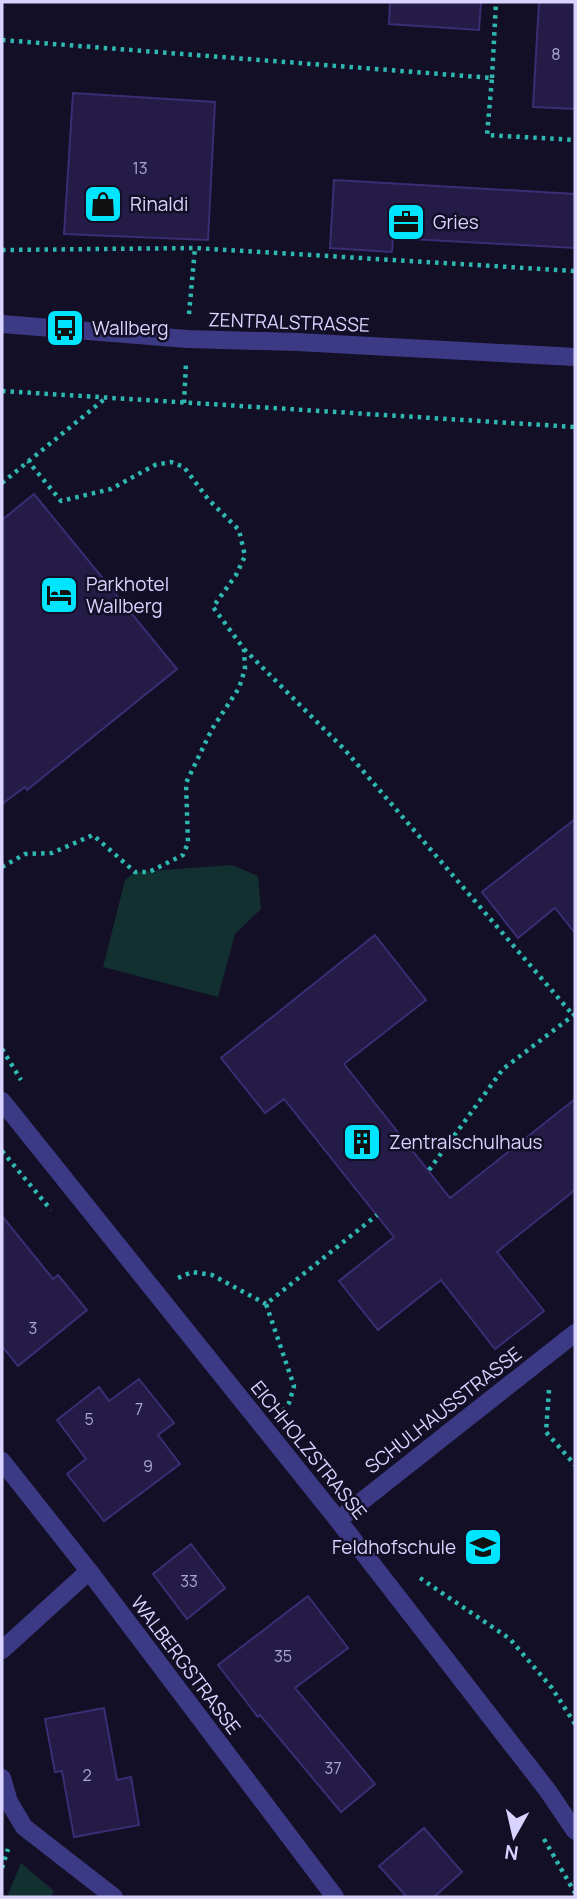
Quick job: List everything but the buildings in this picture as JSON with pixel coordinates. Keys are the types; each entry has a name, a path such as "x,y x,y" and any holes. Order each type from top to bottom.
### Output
{"street":[{"name":"ZENTRALSTRASSE","path":"2,324 187,339 297,342 575,357"},
{"name":"EICHHOLZSTRASSE","path":"2,1101 338,1520 548,1791 575,1831"},
{"name":"SCHULHAUSSTRASSE","path":"338,1520 575,1333"},
{"name":"WALBERGSTRASSE","path":"2,1461 89,1571 335,1897"},
{"path":"2,1650 89,1571"},
{"path":"2,1778 9,1802 24,1827 114,1897"}],"path":[{"path":"496,2 487,135 575,140"},
{"path":"2,40 492,78"},
{"path":"2,250 195,248 575,271"},
{"path":"2,391 575,427"},
{"path":"2,483 107,397"},
{"path":"28,461 61,501 111,489 155,465 171,463 184,467 208,499 239,530 245,556 236,575 213,607 244,649 345,750 574,1014 503,1069 429,1170"},
{"path":"2,867 24,854 52,853 93,835 135,872 149,872 183,855 188,843 186,783 212,729 239,688 245,669 244,649"},
{"path":"266,1304 377,1215"},
{"path":"152,1287 192,1272 212,1275 266,1304 295,1386 289,1404 266,1431"},
{"path":"552,1351 546,1432 575,1465"},
{"path":"409,1570 510,1639 552,1688 575,1724"}],"green space":[{"path":"232,865 258,876 261,909 235,934 218,997 103,967 125,880 135,872"},
{"path":"21,1863 54,1891 50,1897 7,1897"}],"place":[{"name":"Rinaldi","path":"103,204"},
{"name":"Gries","path":"406,222"},
{"name":"Wallberg","path":"65,328"},
{"name":"Parkhotel Wallberg","path":"59,595"},
{"name":"Zentralschulhaus","path":"362,1142"},
{"name":"Feldhofschule","path":"483,1547"}]}
